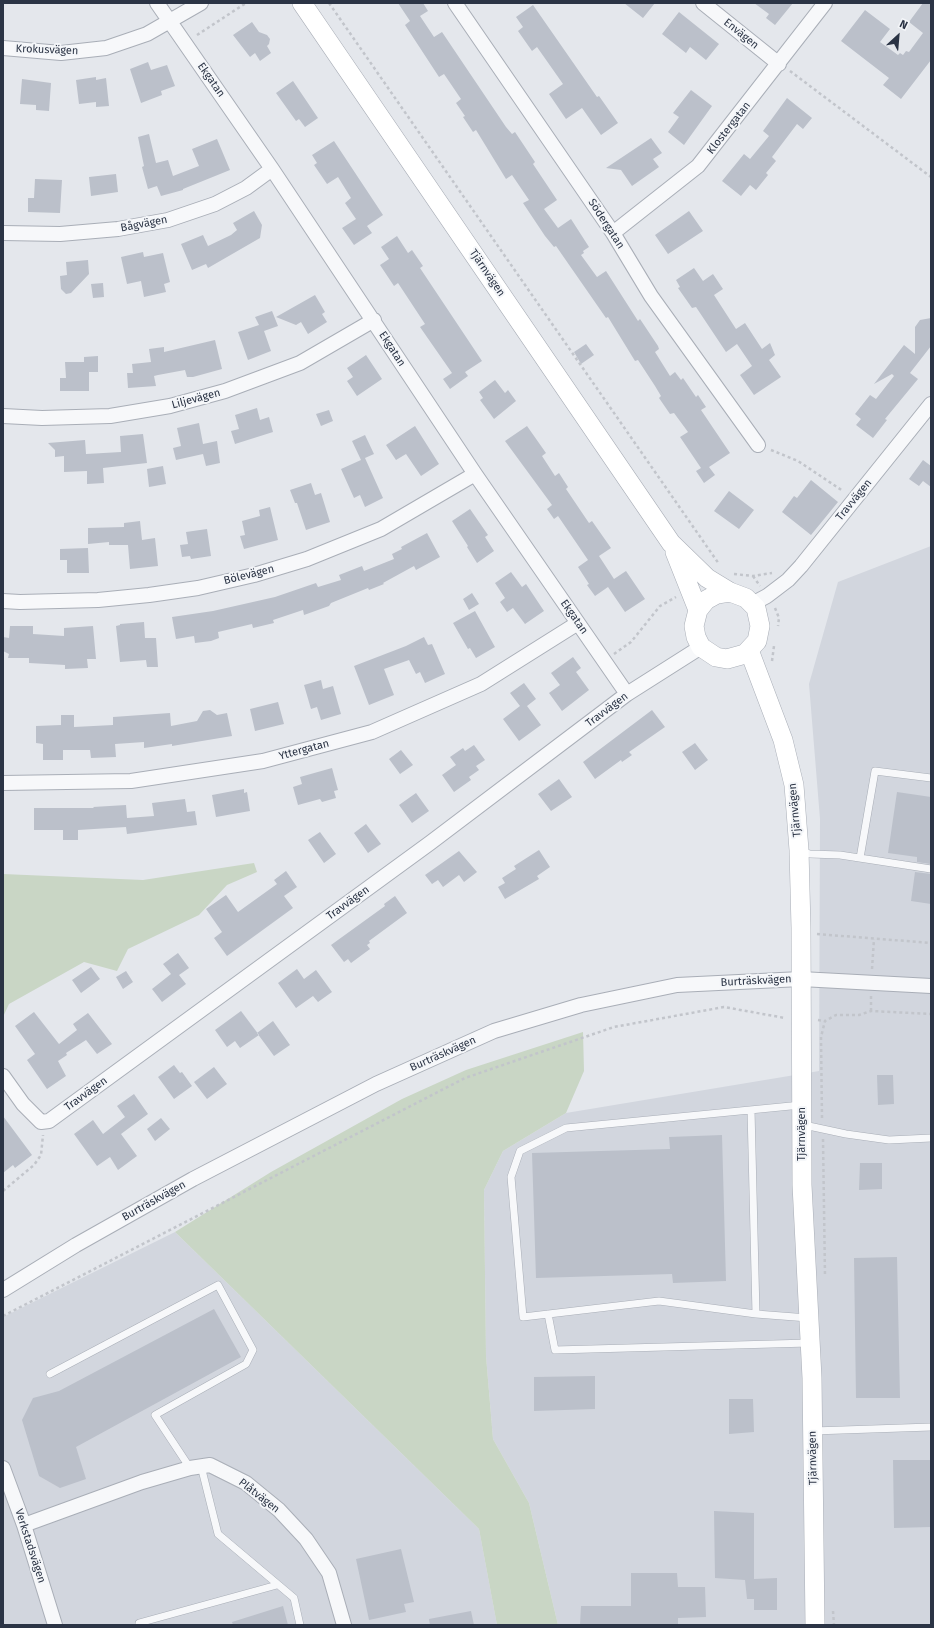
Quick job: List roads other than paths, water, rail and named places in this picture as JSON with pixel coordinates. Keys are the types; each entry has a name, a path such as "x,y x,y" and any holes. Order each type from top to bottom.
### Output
{"street":[{"name":"Ekgatan","path":"157,3 374,320 475,474 627,694"},
{"name":"Krokusvägen","path":"3,48 60,53 106,48 147,34 201,3"},
{"name":"Tjärnvägen","path":"302,3 672,544 707,578 730,592"},
{"name":"Södergatan","path":"455,3 613,233 651,296 758,445"},
{"name":"Envägen","path":"703,3 779,64"},
{"name":"Klostergatan","path":"613,233 698,166 779,64 825,3"},
{"name":"Bågvägen","path":"3,233 60,234 118,229 168,220 215,204 246,188 272,169"},
{"name":"Liljevägen","path":"3,416 42,418 110,416 170,406 225,391 300,363 374,320"},
{"name":"Travvägen","path":"752,604 767,596 788,580 931,404"},
{"name":"Bölevägen","path":"3,601 98,600 149,595 198,588 254,575 306,559 381,529 475,474"},
{"name":"Tjärnvägen","path":"672,544 698,610"},
{"path":"730,592 740,595 752,604 758,614 760,626 757,641 749,650 737,657 726,659 716,657 701,647 694,631 694,621 698,610 711,596 730,592"},
{"name":"Yttergatan","path":"3,783 131,781 263,761 372,732 481,684 578,624"},
{"name":"Travvägen","path":"3,1076 24,1104 41,1122 49,1121 391,871 627,694 701,647"},
{"name":"Tjärnvägen","path":"749,650 783,740 794,785 798,850 801,979 802,1185 810,1343 815,1625"},
{"name":"Burträskvägen","path":"3,1290 76,1245 193,1179 376,1084 494,1031 581,1005 677,985 801,979 931,986"},
{"name":"Plåtvägen","path":"24,1525 142,1482 210,1464 246,1483 279,1510 306,1539 329,1573 344,1625"},
{"name":"Verkstadsvägen","path":"4,1476 24,1525 55,1625"}],"lane":[{"path":"860,858 875,771 931,778"},
{"path":"798,850 810,854 860,858 931,869"},
{"path":"802,1105 566,1128 520,1152 511,1177 523,1317 659,1301 756,1314 809,1318"},
{"path":"751,1110 756,1314"},
{"path":"802,1125 823,1130 889,1140 931,1138"},
{"path":"50,1374 218,1285 253,1350 246,1364 154,1415 195,1467 218,1534 294,1598 300,1625"},
{"path":"548,1314 555,1350 810,1343"},
{"path":"812,1431 931,1427"},
{"path":"139,1625 139,1623 277,1585"}]}
